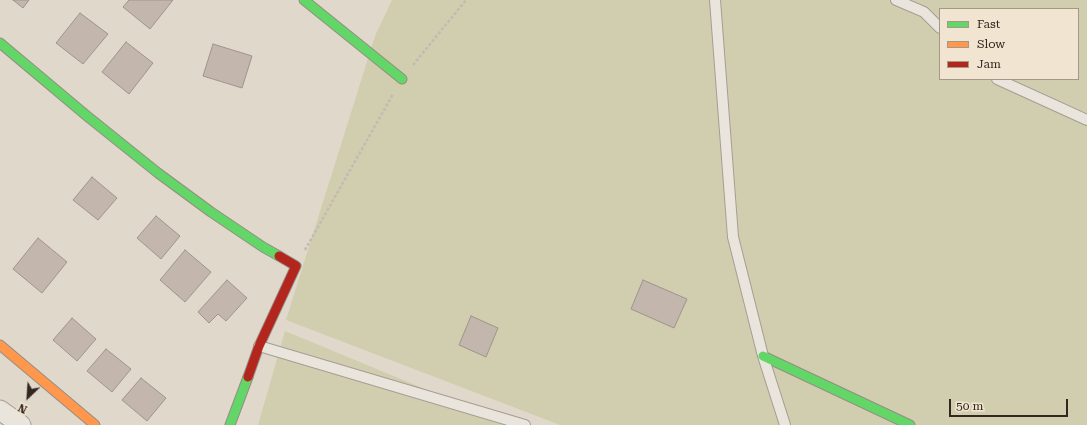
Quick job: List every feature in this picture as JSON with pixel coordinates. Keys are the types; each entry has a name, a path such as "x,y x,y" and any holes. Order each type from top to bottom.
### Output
{"street":[{"path":"304,0 402,79"},
{"path":"0,43 158,173 211,212 263,247 296,266 259,346 230,425"},
{"path":"1,348 95,425"},
{"path":"763,356 910,425"},
{"path":"0,410 21,425"}],"lane":[{"path":"715,0 733,237 763,356 785,425"},
{"path":"896,0 924,12 939,27"},
{"path":"999,80 1087,120"},
{"path":"259,346 525,425"}],"path":[{"path":"296,266 402,79 466,0"}],"shaded area":[{"path":"392,0 1087,0 1087,425 560,425 286,320 375,36"},
{"path":"285,331 512,425 258,425"}],"building":[{"path":"13,0 29,0 23,8"},
{"path":"129,0 173,0 150,29 123,7"},
{"path":"80,13 108,34 83,64 56,43"},
{"path":"126,42 153,63 129,94 102,72"},
{"path":"213,44 252,56 242,88 203,76"},
{"path":"92,177 117,198 98,220 73,200"},
{"path":"156,216 180,236 161,259 137,238"},
{"path":"38,238 67,262 42,293 13,269"},
{"path":"185,250 211,272 185,302 160,280"},
{"path":"227,280 247,298 226,321 218,314 209,323 198,312"},
{"path":"643,280 687,299 674,328 631,309"},
{"path":"471,316 498,328 486,357 459,345"},
{"path":"72,318 96,339 77,361 53,340"},
{"path":"106,349 131,369 112,392 87,371"},
{"path":"141,378 166,398 147,421 122,400"}],"traffic: fast":[{"path":"304,0 402,79"},
{"path":"0,43 158,173 211,212 279,256"},
{"path":"763,356 910,425"},
{"path":"230,425 248,377"}],"traffic: slow":[{"path":"0,345 95,425"}],"traffic: jam":[{"path":"248,377 259,346 296,266 279,256"}]}
